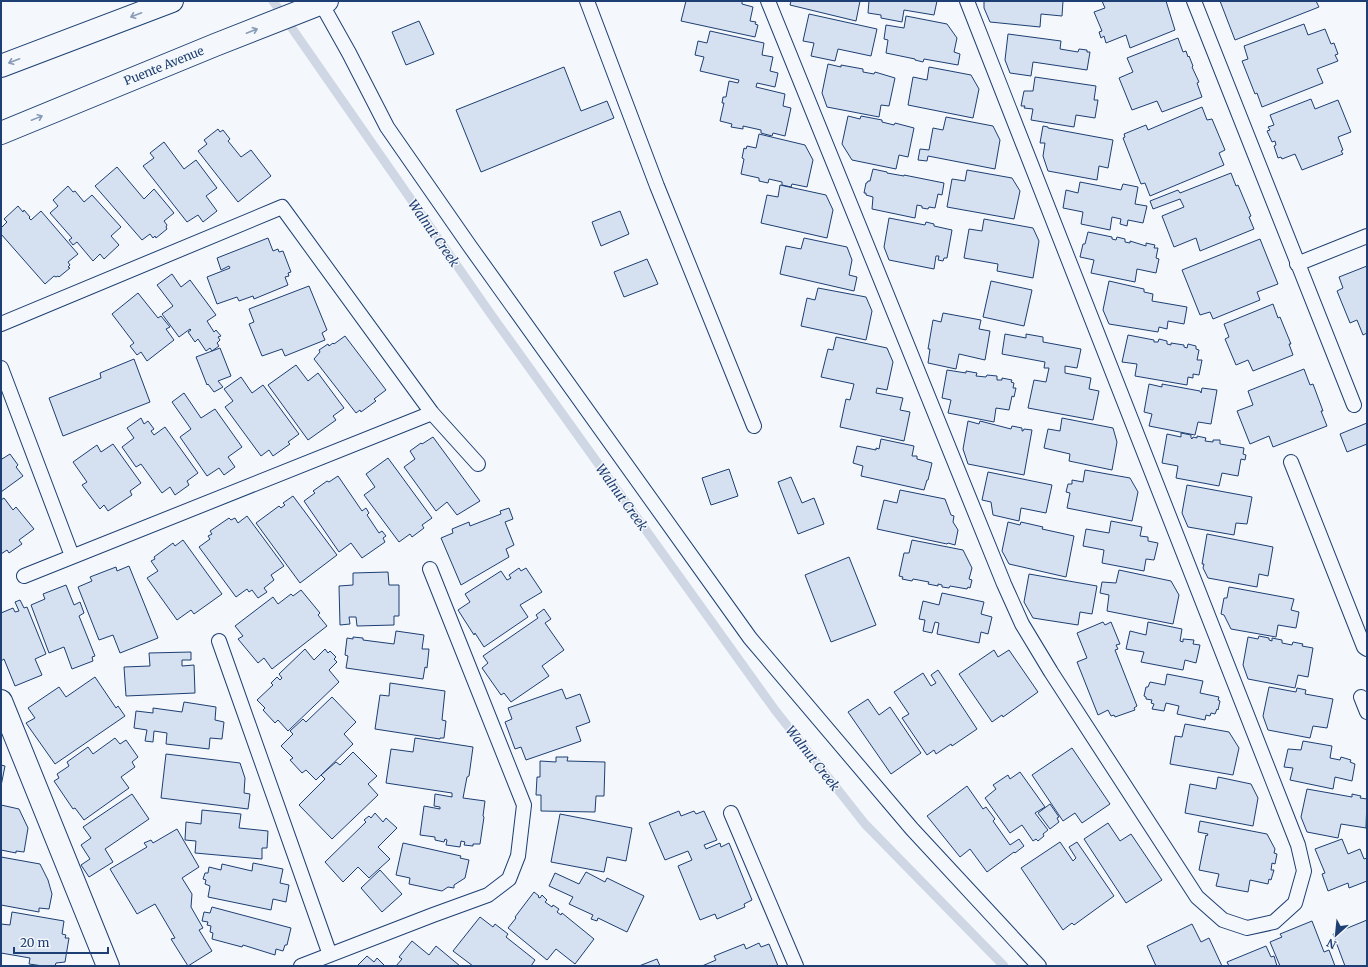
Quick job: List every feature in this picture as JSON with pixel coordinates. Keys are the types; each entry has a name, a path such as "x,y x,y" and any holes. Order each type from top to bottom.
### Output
{"main road":[{"path":"1,66 172,1"},
{"name":"Puente Avenue","path":"1,133 324,2"},
{"path":"1,701 108,966"}],"lane":[{"path":"587,1 658,186 754,426"},
{"path":"768,1 1004,584 1022,624 1051,672 1198,897 1223,920 1247,928 1274,922 1295,903 1304,871 1298,845 967,1"},
{"path":"1194,1 1354,405"},
{"path":"324,2 387,127 469,245 750,638 912,829 1039,966"},
{"path":"1,324 282,207 432,413 478,464"},
{"path":"1297,264 1367,236"},
{"path":"1,368 72,556"},
{"path":"24,576 432,413"},
{"path":"1292,462 1364,647 1367,649"},
{"path":"301,966 432,915 488,896 509,879 518,856 524,805 430,569"},
{"path":"219,641 330,955"},
{"path":"1361,697 1367,712"},
{"path":"731,813 796,966"}],"building":[{"path":"686,1 742,1 742,4 753,7 750,21 756,22 755,24 758,25 755,37 681,21"},
{"path":"791,1 860,1 856,21 790,5"},
{"path":"869,1 937,1 934,15 904,10 902,22 881,18 881,15 868,13"},
{"path":"984,1 1063,1 1062,16 1041,14 1040,27 990,22 984,8"},
{"path":"1102,1 1166,1 1175,30 1130,48 1126,35 1106,43 1104,36 1101,38 1099,32 1102,31 1094,12 1105,8"},
{"path":"1220,1 1316,1 1319,7 1235,40"},
{"path":"809,14 877,29 871,56 838,49 835,61 811,56 814,43 803,41"},
{"path":"906,16 947,24 957,38 954,52 960,54 958,65 924,59 923,62 886,53 888,40 884,39 886,25 904,28"},
{"path":"419,21 434,54 406,65 392,32"},
{"path":"1304,24 1308,35 1325,29 1331,44 1334,43 1338,54 1335,55 1338,61 1317,69 1323,83 1262,107 1257,93 1255,94 1242,61 1248,59 1244,46"},
{"path":"710,31 764,43 762,55 773,57 770,71 778,73 775,87 757,83 756,87 785,94 783,106 791,108 785,136 773,133 772,136 761,133 761,130 743,126 743,129 731,127 732,124 720,121 724,103 722,103 723,97 726,97 729,81 738,83 739,80 700,71 704,57 695,55 698,41 707,43"},
{"path":"1008,34 1061,41 1060,49 1078,52 1079,49 1087,50 1087,52 1090,52 1087,70 1033,62 1031,76 1010,73 1005,60"},
{"path":"1178,38 1183,52 1186,51 1188,57 1189,56 1199,82 1197,83 1202,97 1162,112 1157,101 1132,110 1119,78 1133,72 1127,58"},
{"path":"828,64 863,69 863,72 874,74 875,72 895,78 889,106 881,105 879,117 827,107 822,93"},
{"path":"564,67 581,111 607,101 614,118 481,172 456,110"},
{"path":"929,67 971,75 979,89 973,118 908,105 913,77 927,80"},
{"path":"1035,77 1096,86 1094,100 1098,100 1095,118 1076,115 1074,127 1031,120 1033,109 1024,108 1025,106 1021,106 1024,91 1033,91"},
{"path":"1311,99 1315,109 1338,100 1351,132 1338,137 1343,154 1302,170 1295,154 1282,159 1281,157 1278,158 1274,146 1276,145 1275,141 1272,142 1267,131 1270,130 1268,127 1274,125 1270,115"},
{"path":"1202,107 1207,120 1212,119 1225,150 1219,153 1224,165 1150,196 1145,183 1141,184 1123,138 1125,137 1124,134 1146,125 1148,130"},
{"path":"848,116 860,119 861,116 882,120 882,122 894,125 895,123 914,128 908,157 899,155 896,169 852,160 842,144"},
{"path":"946,117 993,126 1000,140 995,169 928,156 927,161 918,160 920,149 929,150 933,128 943,130"},
{"path":"1043,126 1113,140 1108,168 1099,166 1097,180 1048,171 1043,156 1045,143 1040,143"},
{"path":"218,129 220,132 223,130 230,139 228,141 241,157 251,150 271,176 238,202 198,151 207,144 204,140"},
{"path":"759,134 805,145 813,160 807,187 792,184 791,187 782,185 782,182 769,179 768,183 759,181 759,178 741,174 744,159 742,158 744,148 746,149 747,146 756,148"},
{"path":"164,142 184,169 196,160 217,188 206,196 217,211 203,222 198,215 187,222 143,166 154,158 150,153"},
{"path":"117,167 144,199 154,189 174,213 164,221 167,225 167,229 156,238 155,236 153,238 150,234 142,240 95,186"},
{"path":"873,169 887,173 944,183 942,195 938,194 935,208 922,208 922,206 917,205 915,218 872,209 873,197 864,193 866,183 870,181"},
{"path":"967,170 1012,178 1020,191 1014,219 947,207 952,179 965,181"},
{"path":"1231,173 1236,186 1238,185 1251,216 1249,217 1254,229 1200,251 1196,238 1174,247 1162,216 1184,207 1180,199 1153,209 1150,201 1178,190 1180,193"},
{"path":"1080,182 1121,190 1123,184 1138,187 1135,204 1147,206 1143,223 1128,220 1127,226 1120,224 1121,219 1112,217 1110,230 1081,224 1083,212 1063,208 1066,190 1078,193"},
{"path":"780,185 826,195 833,210 827,238 761,223 767,195 778,197"},
{"path":"68,186 73,192 75,191 84,202 92,195 121,227 111,236 119,245 104,259 100,254 93,261 77,242 73,245 69,240 72,238 50,213 58,206 53,200"},
{"path":"18,206 23,212 24,210 31,220 41,211 78,254 68,262 70,265 68,267 70,268 59,277 54,276 45,284 1,234 1,228 7,222 4,219"},
{"path":"620,211 629,234 601,246 592,222"},
{"path":"889,218 925,225 926,222 934,224 934,226 952,230 947,258 944,258 943,261 938,260 939,256 936,256 934,269 889,260 884,247"},
{"path":"984,219 1033,228 1039,241 1033,278 997,271 998,264 964,258 969,229 982,231"},
{"path":"1088,232 1112,237 1112,239 1116,240 1117,237 1125,239 1125,242 1130,243 1130,241 1146,246 1146,243 1155,245 1154,248 1158,248 1156,258 1159,259 1156,273 1137,269 1135,282 1091,273 1094,260 1080,257"},
{"path":"268,238 273,251 278,249 279,252 283,251 291,272 288,273 289,276 285,277 288,285 254,299 253,296 239,301 237,297 217,304 207,277 230,268 229,266 221,270 217,258"},
{"path":"804,238 847,247 852,260 849,275 857,277 854,291 780,274 786,246 801,249"},
{"path":"1260,239 1278,284 1257,292 1260,300 1213,319 1210,312 1200,315 1182,270"},
{"path":"647,259 658,284 624,297 614,272"},
{"path":"1367,266 1367,333 1363,335 1357,320 1350,323 1337,291 1343,288 1339,277"},
{"path":"172,274 181,287 190,280 216,315 207,321 214,332 216,330 221,336 218,337 220,340 217,343 219,346 212,351 210,348 206,351 198,339 195,342 188,332 191,330 190,329 179,337 162,314 173,306 157,285"},
{"path":"991,281 1032,290 1024,326 983,317"},
{"path":"1109,281 1144,289 1144,292 1153,294 1152,301 1187,307 1184,324 1168,321 1167,329 1159,327 1158,332 1109,324 1103,310"},
{"path":"309,286 327,330 322,333 325,340 285,356 282,349 262,356 249,324 254,322 249,309"},
{"path":"818,288 866,297 872,311 866,340 801,326 807,298 815,300"},
{"path":"138,293 158,318 161,316 170,327 166,329 174,340 147,361 141,352 137,355 130,346 134,343 112,314"},
{"path":"1273,304 1291,344 1289,344 1293,355 1253,371 1248,360 1236,365 1225,339 1229,337 1224,324"},
{"path":"943,313 981,320 979,329 990,331 985,360 959,354 956,369 928,363 930,349 928,349 933,320 941,322"},
{"path":"1005,334 1026,338 1026,334 1043,337 1043,342 1081,349 1077,368 1065,366 1065,373 1091,378 1089,389 1099,391 1093,420 1028,408 1034,380 1046,382 1049,368 1044,368 1045,362 1002,354"},
{"path":"1128,335 1154,340 1154,342 1158,342 1159,339 1167,341 1167,344 1171,345 1171,343 1184,345 1184,347 1187,348 1188,344 1196,346 1196,349 1199,350 1197,360 1202,360 1199,375 1193,374 1193,378 1188,377 1187,385 1135,376 1137,364 1122,362"},
{"path":"345,336 386,390 374,399 376,401 361,412 360,410 356,413 314,359 320,352 319,350 328,344 329,346 333,343 334,344"},
{"path":"836,337 887,348 893,362 887,390 877,388 876,393 903,398 900,410 910,412 904,441 840,427 846,399 850,400 854,384 821,377 828,349 833,350"},
{"path":"220,348 231,376 218,381 223,387 214,392 208,384 207,385 196,357"},
{"path":"134,359 150,402 63,436 49,398 101,378 100,373"},
{"path":"296,365 308,381 318,373 344,408 333,416 336,420 308,440 268,385"},
{"path":"1304,369 1310,385 1313,384 1327,426 1273,447 1269,436 1250,444 1237,411 1253,405 1248,391"},
{"path":"947,370 977,373 976,376 997,376 997,380 1002,380 1002,378 1012,380 1011,382 1014,383 1013,388 1016,388 1014,397 1012,396 1009,410 996,408 994,422 948,413 951,400 942,398"},
{"path":"241,377 252,393 263,385 299,434 288,442 290,444 273,456 269,450 261,456 225,407 233,401 224,389"},
{"path":"1149,384 1162,387 1162,384 1200,391 1201,393 1202,388 1217,390 1211,424 1198,422 1195,435 1149,426 1152,414 1144,412"},
{"path":"184,393 201,418 215,409 242,447 228,457 235,467 224,475 219,468 207,476 180,437 191,429 172,402"},
{"path":"141,418 144,424 148,421 154,429 151,431 154,435 165,427 198,473 187,481 189,485 175,495 170,487 162,493 141,464 136,467 122,447 134,438 127,428"},
{"path":"1062,418 1113,428 1117,442 1112,470 1069,461 1070,454 1044,448 1048,429 1060,431"},
{"path":"968,421 979,424 980,421 1011,429 1012,426 1022,428 1022,431 1024,429 1032,430 1024,475 968,464 963,449"},
{"path":"1367,423 1367,444 1347,452 1340,434"},
{"path":"1181,433 1191,435 1192,439 1193,437 1197,438 1197,436 1206,438 1205,441 1213,442 1213,440 1220,440 1220,444 1244,448 1243,454 1246,455 1245,460 1241,459 1238,476 1222,473 1219,486 1176,478 1178,466 1162,463 1167,434 1181,437"},
{"path":"433,437 480,501 457,515 447,502 436,511 404,467 415,459 410,451"},
{"path":"881,439 914,446 912,456 917,456 917,459 932,463 924,490 861,476 863,466 853,463 857,446 876,450 876,448 879,449"},
{"path":"113,444 141,483 130,491 132,495 108,511 104,505 100,509 82,485 87,482 73,462 97,445 101,452"},
{"path":"10,454 18,465 16,467 23,476 1,492 1,457 2,459"},
{"path":"388,458 432,518 422,525 424,528 412,537 410,534 399,542 364,495 375,487 366,474"},
{"path":"729,469 738,496 711,505 702,478"},
{"path":"1085,470 1130,478 1138,492 1132,521 1067,508 1070,493 1066,492 1068,484 1072,484 1072,480 1083,482"},
{"path":"988,472 1052,485 1046,513 1021,508 1019,521 993,515 991,502 982,500"},
{"path":"338,476 362,511 366,508 369,513 367,515 379,533 382,531 386,536 383,538 385,542 362,558 351,543 339,552 304,501 315,493 313,491 327,481 329,482"},
{"path":"791,477 802,503 814,498 824,524 798,534 778,482"},
{"path":"1187,485 1252,497 1247,524 1236,523 1234,535 1188,527 1182,513"},
{"path":"900,490 945,499 951,515 954,516 953,522 958,530 955,545 877,529 884,500 897,503"},
{"path":"293,496 337,555 300,583 256,523 279,506 281,508 285,505 283,503"},
{"path":"4,498 13,510 16,507 34,529 19,540 22,544 9,553 7,550 1,554 1,500"},
{"path":"509,508 513,519 505,522 514,545 506,549 509,557 461,585 441,538 453,533 452,529 469,522 470,526 501,514 500,511"},
{"path":"247,516 284,566 271,575 274,580 264,588 267,592 258,598 252,590 249,592 247,589 236,597 199,547 210,539 208,536 212,534 210,531 229,518 231,520 235,518 238,523"},
{"path":"1111,521 1142,527 1140,536 1148,537 1148,541 1158,543 1154,560 1146,559 1144,571 1102,563 1104,550 1083,546 1086,529 1109,533"},
{"path":"1008,522 1020,525 1021,522 1043,527 1042,529 1074,536 1066,577 1009,564 1002,551"},
{"path":"1207,534 1273,547 1268,576 1259,574 1257,587 1208,578 1203,568 1204,564 1202,564"},
{"path":"183,540 222,594 194,614 191,610 177,620 147,578 158,571 151,561 155,559 154,557 173,543 175,546"},
{"path":"912,540 963,550 972,568 969,579 972,580 970,588 968,587 967,589 950,586 949,588 942,587 942,585 938,584 938,586 928,584 929,582 913,579 912,581 902,579 903,577 899,576 904,553 909,553"},
{"path":"849,557 876,625 831,642 805,575"},
{"path":"129,566 158,638 120,653 113,635 99,640 78,587 92,581 90,577 116,567 117,571"},
{"path":"519,568 521,571 526,568 542,592 520,605 528,617 484,647 475,633 474,635 458,610 470,602 465,594 501,571 507,580 511,578 509,575"},
{"path":"1119,570 1171,581 1179,595 1173,624 1107,611 1109,595 1100,593 1102,582 1116,583"},
{"path":"388,572 389,585 399,585 399,616 394,616 394,625 357,626 356,617 349,617 350,624 340,625 339,586 353,585 353,573"},
{"path":"1029,574 1097,586 1092,614 1080,612 1078,625 1033,618 1024,602"},
{"path":"66,585 74,605 80,602 84,613 79,616 95,656 92,657 93,661 72,669 64,647 49,653 31,605 45,599 43,594"},
{"path":"1229,587 1294,599 1291,610 1299,612 1296,628 1278,625 1276,637 1231,629 1224,615 1221,614 1224,598 1227,598"},
{"path":"301,590 320,613 318,615 327,626 272,669 264,658 258,663 238,639 243,636 235,626 273,597 278,604 291,594 293,596"},
{"path":"942,593 984,602 981,614 992,617 988,634 981,632 979,643 937,634 939,623 935,622 932,633 923,631 925,620 919,619 923,601 939,605"},
{"path":"20,600 24,608 27,607 46,654 35,659 42,675 15,686 4,659 1,661 1,613 13,608 15,612 19,611 15,602"},
{"path":"544,609 551,619 545,623 564,650 542,666 549,676 511,702 504,693 501,695 482,668 488,663 483,656 538,618 536,615"},
{"path":"1103,622 1105,625 1111,622 1120,644 1116,645 1118,649 1115,650 1137,706 1134,708 1135,710 1115,717 1114,715 1111,716 1108,710 1098,715 1077,662 1087,658 1077,633"},
{"path":"1148,622 1182,629 1180,641 1183,642 1183,639 1194,640 1193,644 1200,645 1196,663 1185,660 1183,670 1141,662 1144,652 1126,649 1130,631 1146,635"},
{"path":"396,631 424,635 422,649 429,649 427,668 425,667 423,679 346,668 348,656 345,655 347,638 363,638 363,640 394,644"},
{"path":"1259,636 1269,638 1269,640 1272,641 1272,638 1282,640 1282,643 1292,645 1293,642 1303,644 1302,646 1313,648 1308,677 1298,675 1295,688 1248,679 1243,665 1248,637 1258,639"},
{"path":"305,649 314,660 325,649 328,653 330,651 336,657 334,659 337,662 329,670 339,682 288,731 278,720 275,723 263,710 265,708 257,700 273,685 271,683 277,677 280,680 282,678 279,674"},
{"path":"994,650 998,657 1009,650 1038,692 1003,717 1002,715 992,722 959,674"},
{"path":"191,652 191,660 182,660 182,666 194,665 195,693 126,696 124,667 150,666 149,653"},
{"path":"938,670 977,729 952,746 951,744 936,754 934,750 927,755 902,718 909,714 894,692 923,673 931,686 936,683 931,675"},
{"path":"1167,674 1203,681 1200,693 1219,697 1218,700 1220,701 1218,710 1217,709 1215,714 1211,713 1210,716 1206,715 1205,720 1177,714 1179,706 1166,703 1164,711 1152,709 1154,704 1151,703 1152,700 1146,699 1144,696 1146,687 1148,687 1150,682 1165,685"},
{"path":"95,677 116,708 118,706 125,716 55,764 26,723 35,718 28,708 59,687 66,697"},
{"path":"390,683 445,691 442,720 446,721 444,738 440,739 375,729 380,695 389,696"},
{"path":"1269,687 1296,692 1297,688 1306,690 1305,694 1333,699 1327,728 1313,726 1310,738 1268,730 1263,716"},
{"path":"562,689 566,699 580,694 590,722 576,727 581,741 526,760 521,747 515,749 505,722 512,719 508,708"},
{"path":"332,697 356,722 344,734 353,744 316,780 306,770 302,773 290,760 293,758 281,746 293,734 290,731 303,719 306,722"},
{"path":"868,699 879,715 890,707 921,753 891,774 848,712"},
{"path":"184,702 216,707 215,720 224,722 222,739 210,738 209,749 166,744 167,733 154,731 153,742 145,741 147,730 134,728 136,711 153,713 153,708 182,712"},
{"path":"1185,724 1229,732 1239,748 1233,775 1170,764 1175,736 1182,737"},
{"path":"115,738 120,744 126,740 138,757 132,762 135,767 121,777 129,788 84,820 75,808 73,809 54,781 59,778 57,774 69,766 67,762 88,747 93,754"},
{"path":"415,738 473,747 469,776 467,777 463,798 485,801 480,844 473,844 473,846 464,845 465,842 461,841 460,847 446,845 447,840 445,839 444,842 435,840 435,837 420,835 424,806 440,809 440,807 434,806 435,794 452,797 452,793 386,783 391,749 413,752"},
{"path":"1303,741 1332,746 1330,758 1340,760 1341,757 1351,760 1350,762 1355,764 1352,781 1335,777 1333,789 1290,780 1293,768 1284,767 1288,749 1301,750"},
{"path":"1072,748 1110,804 1082,823 1075,813 1063,821 1032,775"},
{"path":"353,752 377,776 368,784 378,795 332,839 299,805 325,779 321,775 336,762 340,765"},
{"path":"166,754 240,763 245,778 244,793 250,794 248,809 161,798"},
{"path":"556,757 568,757 567,761 605,762 604,796 596,796 595,812 541,811 541,795 536,795 537,777 540,777 540,761 556,762"},
{"path":"1,765 5,766 1,786"},
{"path":"1020,772 1045,807 1035,813 1048,830 1038,841 1036,839 1033,841 1022,825 1010,833 985,798 996,789 993,785 1008,775 1010,779"},
{"path":"1218,777 1251,784 1258,798 1253,826 1185,813 1190,784 1216,789"},
{"path":"967,786 983,809 986,807 995,819 993,821 1010,845 1019,839 1024,846 987,872 970,849 960,857 927,816"},
{"path":"1307,789 1352,797 1352,794 1361,796 1360,798 1367,799 1366,828 1341,824 1338,838 1307,832 1301,817"},
{"path":"132,794 149,819 105,849 113,862 89,877 81,865 90,859 81,845 91,838 83,827"},
{"path":"1050,804 1059,817 1057,818 1059,822 1050,829 1038,813"},
{"path":"1,805 19,809 28,828 24,852 16,851 16,853 1,850"},
{"path":"202,810 241,814 239,828 268,831 267,848 262,848 262,859 195,853 196,841 185,840 186,822 201,824"},
{"path":"679,811 681,816 694,811 696,814 704,811 717,840 704,845 706,849 720,843 721,847 729,843 752,900 744,904 745,907 717,919 715,914 700,920 678,866 692,860 688,851 665,860 649,823"},
{"path":"375,813 383,822 386,818 397,828 378,847 390,859 369,878 358,867 343,882 325,862 366,822 364,820 369,816 371,818"},
{"path":"560,814 632,828 626,861 607,857 604,872 551,862"},
{"path":"1200,821 1267,834 1275,849 1274,853 1277,854 1275,864 1272,863 1271,870 1274,870 1268,884 1250,880 1248,892 1216,886 1219,874 1199,870 1206,835 1207,836 1208,834 1198,832"},
{"path":"1108,823 1120,841 1131,834 1162,880 1126,903 1084,839"},
{"path":"177,829 199,867 182,878 192,894 191,907 203,928 199,930 212,951 188,966 171,939 175,938 155,904 137,914 110,869 147,847 144,843 151,840 153,843"},
{"path":"1342,839 1348,854 1360,849 1364,859 1367,858 1367,881 1349,888 1348,883 1328,891 1322,874 1325,873 1315,849"},
{"path":"1060,842 1073,861 1076,858 1069,847 1077,842 1114,896 1074,925 1072,923 1063,930 1021,868"},
{"path":"403,843 461,856 460,858 469,860 465,878 454,885 454,888 448,887 442,891 409,884 410,878 396,875"},
{"path":"1,857 40,864 48,880 52,894 49,909 39,908 39,912 1,905"},
{"path":"253,863 283,869 280,883 289,885 286,902 273,899 271,910 208,897 210,886 205,884 206,880 203,879 205,873 208,873 209,867 221,870 222,864 252,871"},
{"path":"380,870 402,894 382,912 361,888"},
{"path":"586,872 605,882 607,878 644,896 627,932 598,918 597,921 591,919 593,915 569,904 573,897 549,886 555,873 579,884"},
{"path":"534,892 540,898 542,895 547,900 545,902 552,907 553,905 559,909 557,912 561,915 562,913 594,939 575,964 556,949 547,960 508,928"},
{"path":"212,907 291,928 287,945 285,945 283,951 276,949 275,955 243,945 242,947 212,939 213,933 210,932 211,926 207,925 208,922 202,921 204,912 210,913"},
{"path":"12,912 64,921 62,934 66,935 65,938 69,938 65,962 56,963 55,966 43,966 29,964 30,958 1,953 1,924 10,925"},
{"path":"480,917 493,927 495,924 508,934 506,937 535,960 531,966 473,966 453,951"},
{"path":"1367,920 1367,966 1345,966 1333,934"},
{"path":"1312,921 1324,952 1329,950 1335,966 1280,966 1270,942 1282,937 1280,934"},
{"path":"1192,924 1201,942 1209,938 1222,966 1156,966 1147,946"},
{"path":"412,941 429,955 436,946 460,966 396,966 402,959 399,957"},
{"path":"759,943 761,947 769,944 778,966 702,966 716,960 714,956 744,944 746,949"},
{"path":"1266,946 1271,957 1274,956 1277,966 1229,966 1227,962"},
{"path":"367,956 374,962 377,958 385,966 357,966"},
{"path":"657,959 660,966 639,966"}],"waterway":[{"name":"Walnut Creek","path":"273,1 490,313 775,710 865,824 1004,966"}]}
